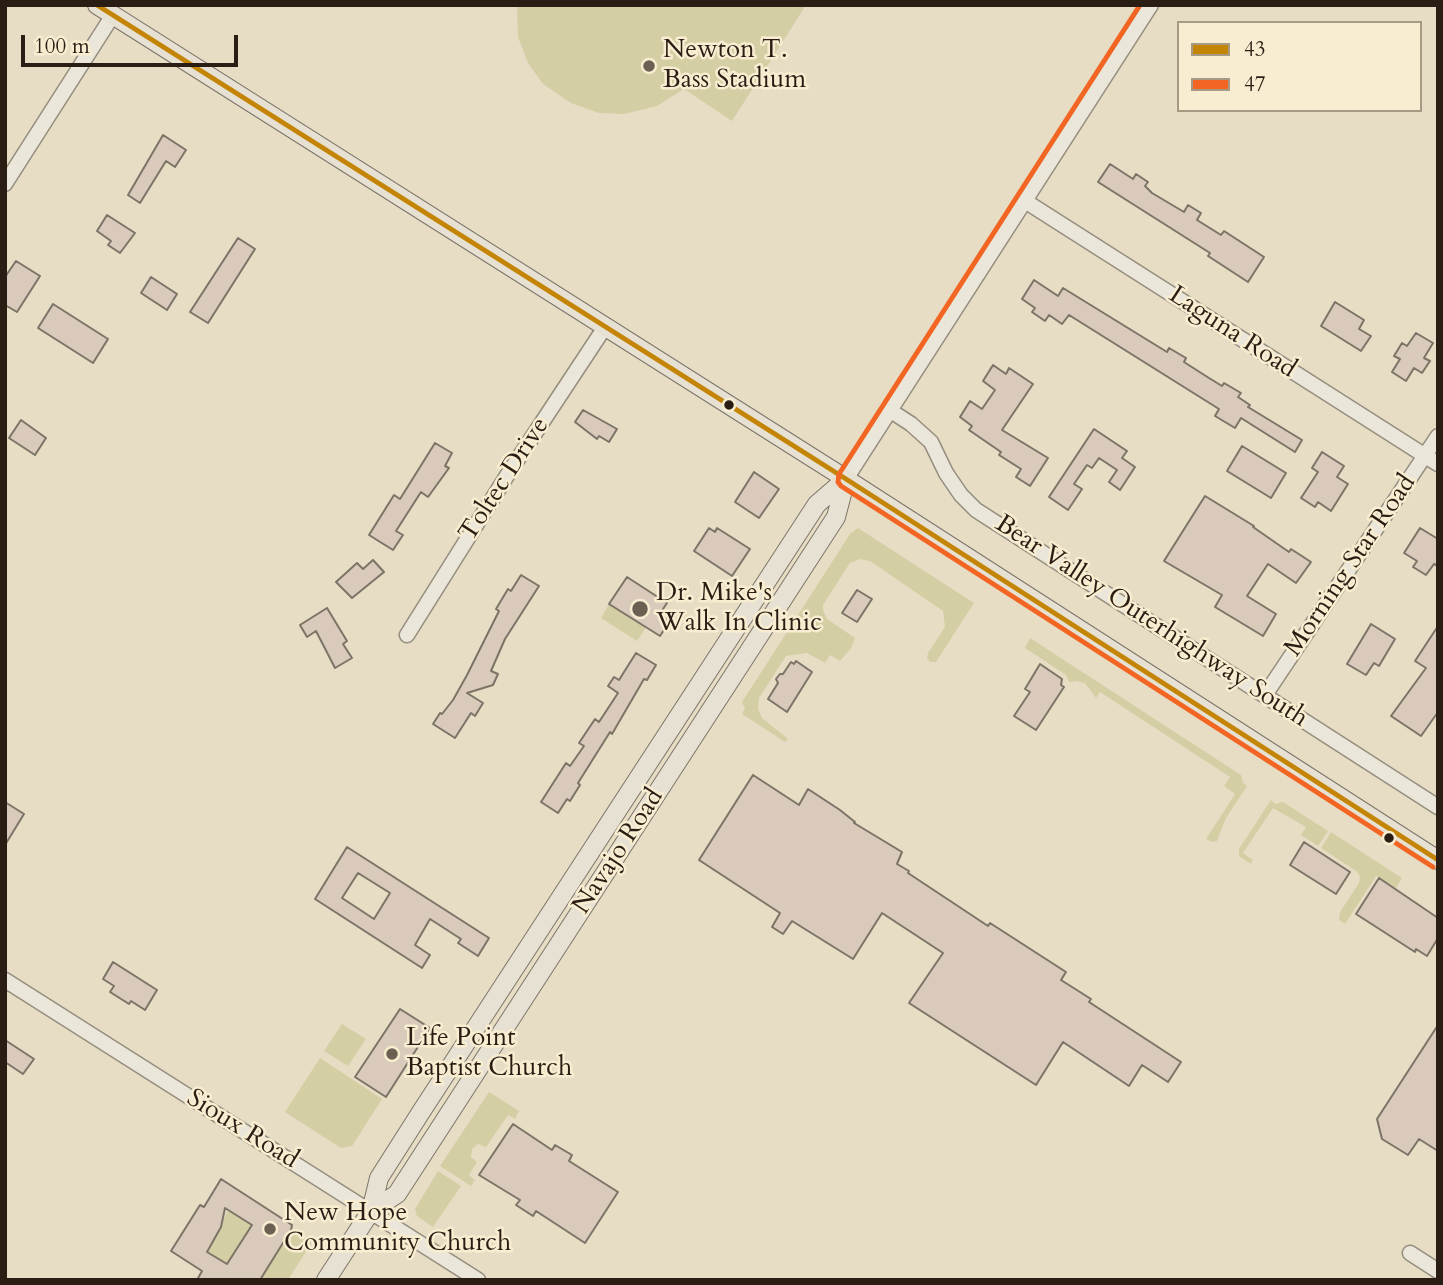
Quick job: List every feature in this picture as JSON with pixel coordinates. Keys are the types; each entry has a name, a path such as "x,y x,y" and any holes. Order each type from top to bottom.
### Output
{"main road":[{"path":"97,5 846,479 1438,860"},
{"name":"Navajo Road","path":"326,1280 371,1211 379,1178 421,1112 817,504 846,479"},
{"name":"Navajo Road","path":"371,1211 397,1194 562,940 836,517 846,479"}],"street":[{"name":"Navajo Road","path":"846,479 1151,5"},
{"path":"5,184 113,15"},
{"name":"Laguna Road","path":"1026,201 1431,460"},
{"name":"Toltec Drive","path":"407,635 509,472 605,327"},
{"name":"Bear Valley Outerhighway South","path":"891,411 931,442 946,473 961,495 976,510 1438,807"},
{"name":"Morning Star Road","path":"1265,695 1431,460 1438,436"},
{"name":"Sioux Road","path":"5,980 478,1280"},
{"path":"1410,1253 1438,1271"}],"shaded area":[{"name":"Newton T. Bass Stadium","path":"517,5 806,5 732,121 684,89 657,106 624,114 599,113 571,103 543,84 528,63 518,37"},
{"path":"858,528 974,603 936,662 930,662 928,653 945,627 943,611 870,561 860,559 850,563 823,605 823,610 827,619 855,638 851,648 840,661 830,655 825,663 807,653 786,656 759,698 758,709 762,718 788,739 785,742 742,714 745,709 742,702 850,534"},
{"path":"609,604 646,627 637,641 601,618"},
{"path":"1030,638 1241,775 1247,786 1226,818 1217,841 1206,839 1235,794 1224,786 1230,777 1100,692 1096,698 1085,683 1069,682 1066,675 1025,648"},
{"path":"1271,800 1275,804 1283,802 1328,831 1318,846 1301,835 1306,827 1273,808 1243,853 1253,860 1251,864 1239,856 1239,849"},
{"path":"1331,832 1402,878 1396,888 1376,876 1345,924 1339,920 1340,912 1359,883 1360,876 1321,848"},
{"path":"342,1024 366,1039 348,1066 324,1051"},
{"path":"320,1058 382,1099 352,1146 341,1148 285,1112"},
{"path":"489,1092 519,1111 515,1119 508,1115 486,1147 478,1144 472,1149 471,1157 477,1162 469,1175 475,1180 471,1186 440,1166"},
{"path":"438,1171 461,1186 433,1227 417,1216 415,1209"},
{"path":"228,1210 252,1225 227,1264 207,1252"},
{"path":"291,1230 312,1242 288,1280 260,1280"}],"building":[{"path":"163,135 186,150 175,167 166,161 140,203 128,195"},
{"path":"1110,164 1133,179 1136,174 1148,182 1145,186 1152,193 1184,212 1188,205 1201,213 1197,220 1221,235 1224,231 1264,257 1248,282 1208,256 1210,253 1098,182"},
{"path":"107,215 135,233 120,253 108,245 111,241 97,231"},
{"path":"238,238 255,249 208,323 190,312"},
{"path":"16,261 40,276 17,312 5,305 5,277"},
{"path":"151,277 177,294 167,310 141,293"},
{"path":"1034,280 1058,296 1063,288 1167,352 1169,348 1186,358 1184,362 1222,386 1224,383 1241,393 1238,397 1250,405 1248,407 1302,440 1295,452 1241,418 1235,428 1215,416 1219,409 1069,315 1062,324 1049,315 1045,321 1032,312 1035,308 1022,299"},
{"path":"1335,302 1364,320 1359,329 1371,336 1361,351 1321,326"},
{"path":"53,304 108,339 93,363 38,328"},
{"path":"1416,333 1433,343 1424,358 1430,361 1422,373 1414,368 1406,381 1392,372 1400,359 1394,356 1402,343 1407,346"},
{"path":"993,365 1006,374 1009,368 1033,384 1002,430 1048,458 1030,486 1016,477 1021,469 969,430 972,426 960,417 970,401 982,409 995,390 983,381"},
{"path":"583,410 617,429 609,442 599,436 597,439 575,422"},
{"path":"21,420 46,438 35,455 9,438"},
{"path":"1094,429 1127,451 1122,458 1135,467 1120,490 1109,482 1117,470 1099,458 1092,468 1087,465 1074,484 1082,489 1068,510 1049,497"},
{"path":"435,443 452,453 445,466 449,468 428,497 421,492 396,531 403,535 393,550 369,535 394,495 400,499"},
{"path":"1242,446 1286,473 1271,498 1227,471"},
{"path":"1322,452 1344,466 1337,477 1348,484 1331,511 1318,502 1315,507 1301,498 1318,472 1312,468"},
{"path":"754,472 779,489 759,518 735,502"},
{"path":"1205,496 1254,526 1289,552 1291,549 1311,562 1296,583 1268,564 1247,596 1276,614 1263,636 1215,607 1222,595 1164,561"},
{"path":"709,528 715,532 717,528 750,549 732,576 694,551"},
{"path":"1420,528 1438,539 1438,566 1434,564 1426,575 1413,567 1417,561 1404,553"},
{"path":"373,560 384,572 352,598 336,582 357,563 363,569"},
{"path":"521,575 539,586 505,639 491,671 498,674 493,685 467,693 483,703 475,716 471,713 455,738 433,724 453,700 499,611 496,609 508,589 511,591"},
{"name":"Dr. Mike's Walk In Clinic","path":"627,577 667,603 659,615 670,621 660,636 609,604"},
{"path":"857,590 872,599 857,622 842,613"},
{"path":"327,608 347,641 343,644 352,658 335,668 316,631 307,637 300,625"},
{"path":"1371,624 1395,639 1379,666 1374,663 1366,675 1347,664"},
{"path":"1438,626 1438,712 1421,736 1391,716 1426,668 1415,661"},
{"path":"636,653 656,665 647,680 644,679 612,734 610,732 578,783 580,785 570,801 567,799 558,813 541,802 566,763 570,766 584,746 579,743 595,719 599,722 618,693 608,686 614,677 619,680"},
{"path":"796,661 812,672 787,712 768,699 778,683 776,679 791,662 794,664"},
{"path":"1040,664 1062,679 1061,685 1064,687 1036,730 1014,716 1030,692 1025,689"},
{"path":"753,775 799,805 808,789 840,810 854,823 902,852 897,864 909,871 908,873 988,926 990,923 1066,972 1061,980 1091,999 1089,1002 1181,1062 1168,1082 1142,1065 1129,1086 1063,1042 1036,1085 909,1003 943,953 882,913 853,959 792,921 783,934 772,927 780,913 699,860"},
{"path":"5,802 24,814 5,845"},
{"path":"1304,842 1350,872 1336,894 1290,865"},
{"path":"347,847 489,938 478,956 458,943 461,939 430,919 415,945 430,955 422,968 315,899","holes":["358,873 390,893 374,919 342,898"]},
{"path":"1379,878 1438,918 1438,938 1427,956 1416,949 1415,952 1356,914"},
{"path":"113,962 157,990 145,1010 110,992 114,986 103,979"},
{"name":"Life Point Baptist Church","path":"400,1009 430,1028 386,1097 355,1077"},
{"path":"1438,1025 1438,1151 1419,1139 1408,1155 1382,1139 1377,1119"},
{"path":"5,1040 34,1059 23,1074 5,1062"},
{"path":"513,1124 552,1150 555,1145 572,1155 569,1161 618,1192 585,1243 536,1211 533,1216 516,1205 520,1200 479,1175"},
{"name":"New Hope Community Church","path":"221,1179 292,1225 260,1280 197,1280 202,1271 171,1251 200,1205 204,1207","holes":["225,1208 252,1225 227,1264 207,1252 221,1227"]}],"transit line":[{"name":"43","path":"97,5 846,479 1438,860"},
{"name":"47","path":"1140,5 839,474 838,482 1433,867"}],"place":[{"name":"Newton T. Bass Stadium","path":"649,66"},
{"name":"Dr. Mike's Walk In Clinic","path":"640,609"},
{"name":"Life Point Baptist Church","path":"392,1054"},
{"name":"New Hope Community Church","path":"270,1229"}]}
